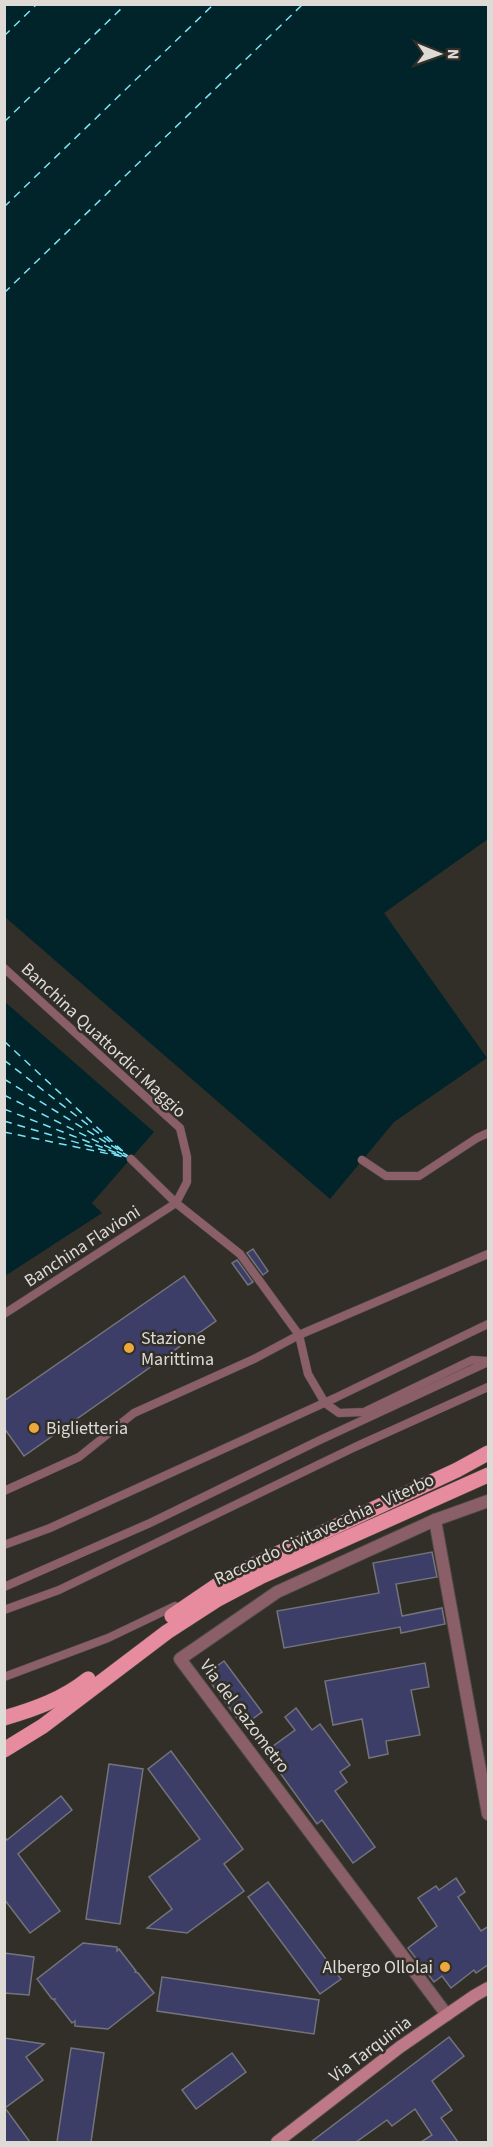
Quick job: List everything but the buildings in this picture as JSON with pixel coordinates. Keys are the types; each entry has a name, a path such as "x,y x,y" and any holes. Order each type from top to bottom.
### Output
{"main road":[{"name":"Raccordo Civitavecchia - Viterbo","path":"4,1718 44,1705 78,1687 222,1582 255,1564 489,1453"},
{"name":"Raccordo Civitavecchia - Viterbo","path":"4,1750 43,1726 167,1632 218,1599 260,1576 489,1475"},
{"name":"Via Tarquinia","path":"277,2142 400,2048 489,1988"}],"street":[{"name":"Via del Gazometro","path":"447,2015 180,1659 277,1592 435,1520 489,1501"},
{"path":"435,1520 489,1814"}],"lane":[{"name":"Banchina Quattordici Maggio","path":"4,968 180,1128 187,1156 187,1182 176,1203"},
{"path":"362,1160 386,1176 419,1176 477,1138 489,1133"},
{"path":"131,1158 176,1203 240,1254 299,1335 308,1374 325,1403 339,1413 364,1413 472,1360 489,1361"},
{"name":"Banchina Flavioni","path":"4,1314 176,1203"},
{"path":"4,1491 80,1457 134,1413 254,1359 299,1335 489,1254"},
{"path":"4,1545 50,1528 325,1403 489,1324"},
{"path":"4,1587 150,1523 489,1361"},
{"path":"4,1610 59,1590 355,1447 489,1387"},
{"path":"4,1677 141,1624 222,1582"}],"water":[{"path":"5,5 488,5 488,839 384,913 487,1058 394,1122 330,1199 5,917"},
{"path":"5,1002 154,1132 92,1203 102,1213 5,1276"}],"ferry route":[{"path":"4,36 37,4"},
{"path":"4,122 126,4"},
{"path":"4,207 214,4"},
{"path":"4,293 303,4"},
{"path":"4,1041 128,1156"},
{"path":"4,1060 123,1152"},
{"path":"4,1079 128,1156"},
{"path":"4,1095 122,1154"},
{"path":"4,1109 127,1157"},
{"path":"4,1121 119,1155"},
{"path":"4,1132 124,1157"}],"place":[{"name":"Stazione Marittima","path":"129,1348"},
{"name":"Biglietteria","path":"34,1428"},
{"name":"Albergo Ollolai","path":"445,1967"}]}
